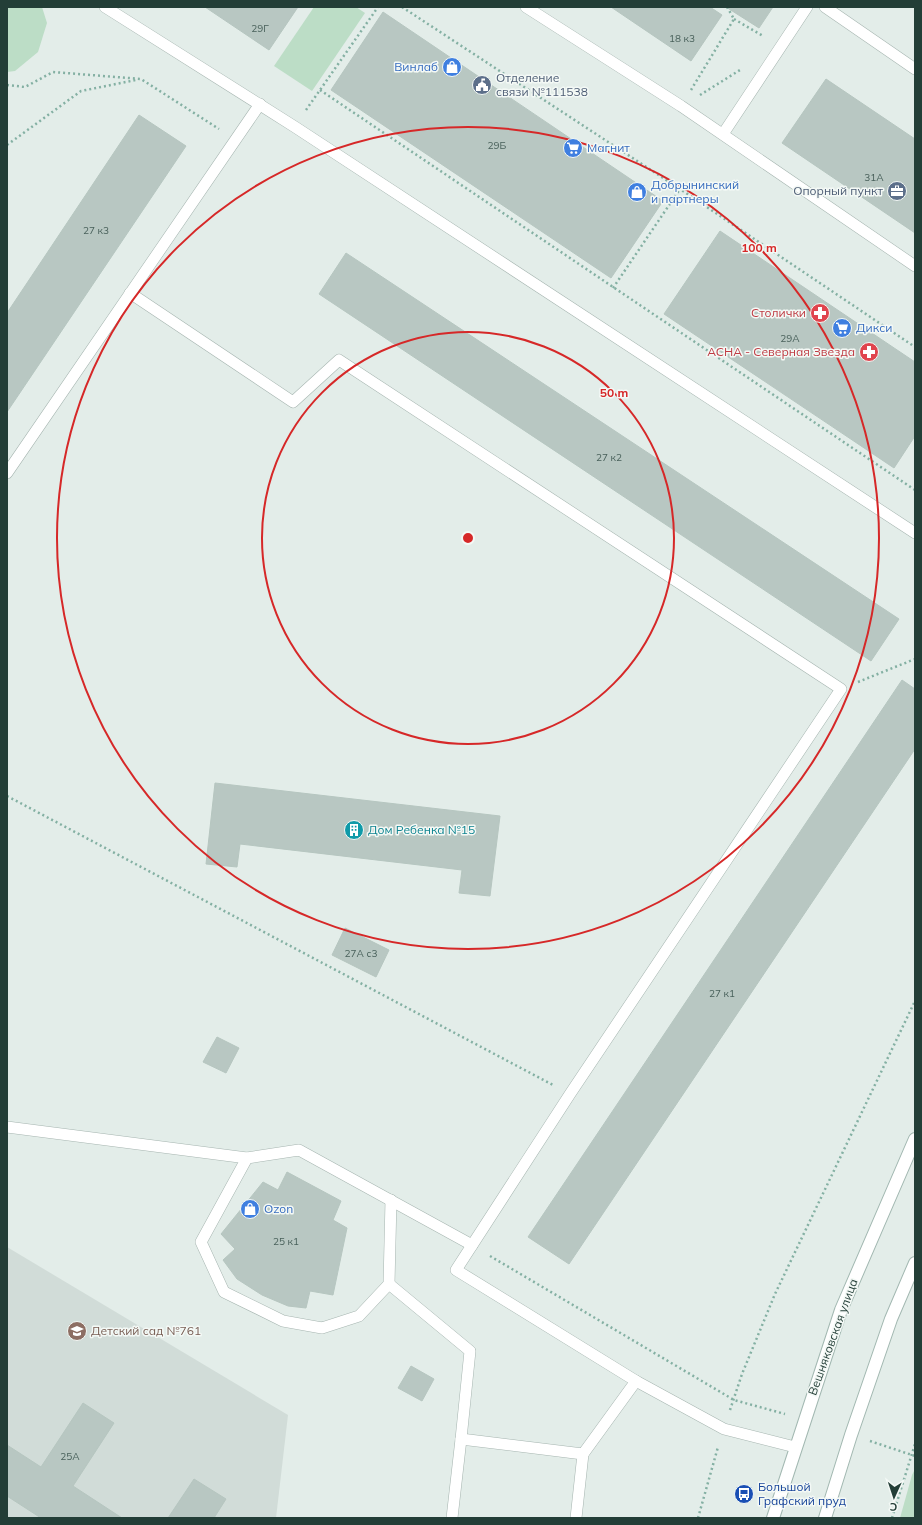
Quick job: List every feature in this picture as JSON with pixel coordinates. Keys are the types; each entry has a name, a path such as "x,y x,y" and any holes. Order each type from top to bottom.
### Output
{"main road":[{"name":"Вешняковская улица","path":"773,1518 841,1310 915,1138"},
{"path":"825,1518 851,1435 891,1319 915,1263"}],"lane":[{"path":"105,7 295,126 915,533"},
{"path":"526,7 681,106 915,266"},
{"path":"723,134 806,7"},
{"path":"825,7 915,69"},
{"path":"7,473 260,104"},
{"path":"130,293 293,402 339,360 841,689 570,1094 456,1270 636,1381 724,1429 795,1447"},
{"path":"7,1127 248,1158 299,1150 472,1245"},
{"path":"248,1158 201,1242 224,1292 283,1321 322,1328 358,1316 389,1284 391,1200"},
{"path":"389,1284 470,1351 452,1518"},
{"path":"576,1518 583,1454 636,1381"},
{"path":"461,1439 583,1454"}],"path":[{"path":"295,126 378,7"},
{"path":"402,7 680,189 915,347"},
{"path":"726,7 734,19 781,46"},
{"path":"681,106 734,19"},
{"path":"681,106 741,70"},
{"path":"7,85 26,87 53,72 141,79 236,140"},
{"path":"7,145 81,90 141,79"},
{"path":"320,90 915,490"},
{"path":"613,288 680,189"},
{"path":"841,689 915,659"},
{"path":"7,796 570,1094"},
{"path":"698,1518 742,1374 775,1294 915,1001"},
{"path":"472,1245 734,1400"},
{"path":"892,1518 915,1444"},
{"path":"893,1514 897,1518"}],"shaded area":[{"name":"Детский сад №761","path":"7,1247 288,1415 276,1518 7,1518"}],"green space":[{"path":"7,7 42,7 47,23 38,52 15,71 7,72"},
{"path":"314,7 356,7 365,13 312,91 274,66"},
{"path":"915,1469 915,1518 900,1518 912,1475"}],"building":[{"path":"205,7 298,7 269,50"},
{"path":"611,7 710,7 722,15 691,61"},
{"path":"726,7 773,7 759,28"},
{"path":"383,12 663,201 611,278 331,90"},
{"path":"826,79 915,139 915,233 782,143"},
{"path":"139,115 186,146 7,412 7,313"},
{"path":"720,231 915,362 915,436 894,468 664,314"},
{"path":"346,253 899,619 871,661 319,294"},
{"path":"902,680 915,689 915,749 569,1264 528,1237"},
{"name":"Дом Ребенка №15","path":"215,783 500,816 490,896 459,893 462,870 240,844 237,867 206,864"},
{"path":"345,928 389,950 376,977 332,955"},
{"path":"217,1037 239,1048 226,1073 203,1062"},
{"path":"287,1172 341,1201 333,1220 347,1228 333,1295 310,1291 306,1308 288,1306 262,1295 237,1279 223,1260 235,1249 221,1234 263,1182 278,1190"},
{"path":"411,1366 434,1379 422,1401 398,1388"},
{"path":"83,1403 114,1423 73,1486 122,1518 41,1518 7,1496 7,1445 41,1467"},
{"path":"194,1479 226,1499 214,1518 168,1518"}],"place":[{"name":"Винлаб","path":"452,67"},
{"name":"Отделение связи №111538","path":"482,85"},
{"name":"Магнит","path":"573,148"},
{"name":"Опорный пункт","path":"897,191"},
{"name":"Добрынинский и партнеры","path":"637,192"},
{"name":"Столички","path":"820,313"},
{"name":"Дикси","path":"842,328"},
{"name":"АСНА - Северная Звезда","path":"869,352"},
{"name":"Дом Ребенка №15","path":"354,830"},
{"name":"Ozon","path":"250,1209"},
{"name":"Детский сад №761","path":"77,1331"},
{"name":"Большой Графский пруд","path":"744,1494"}]}
